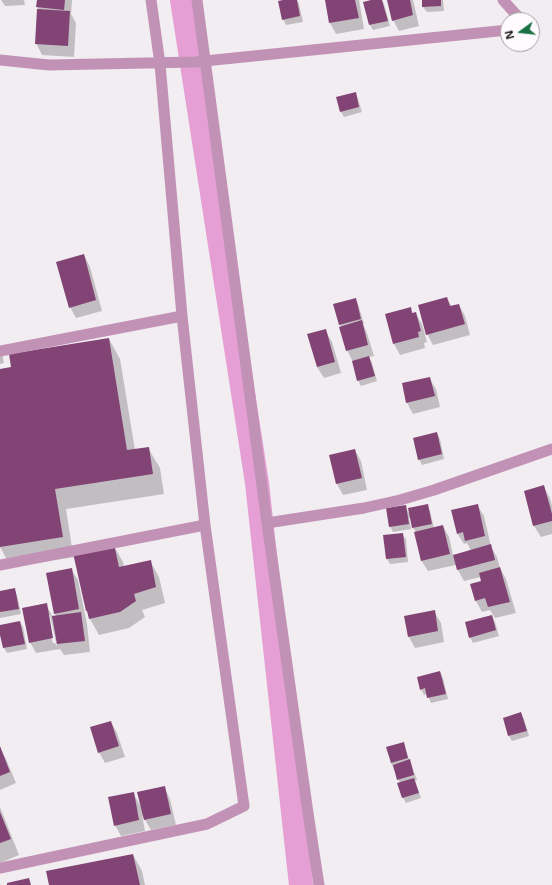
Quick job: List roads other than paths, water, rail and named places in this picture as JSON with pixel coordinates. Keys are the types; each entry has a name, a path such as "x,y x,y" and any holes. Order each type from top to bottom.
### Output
{"street":[{"path":"0,868 207,824 244,806 205,525 182,316 163,64 151,0"},
{"path":"196,0 200,62 319,885"},
{"path":"503,0 514,12"},
{"path":"0,60 49,65 163,64 200,62 500,31"},
{"path":"0,352 182,316"},
{"path":"267,523 364,508 400,500 434,490 552,449"},
{"path":"0,565 205,525"}],"waterway":[{"path":"182,0 257,483 301,885"}]}
